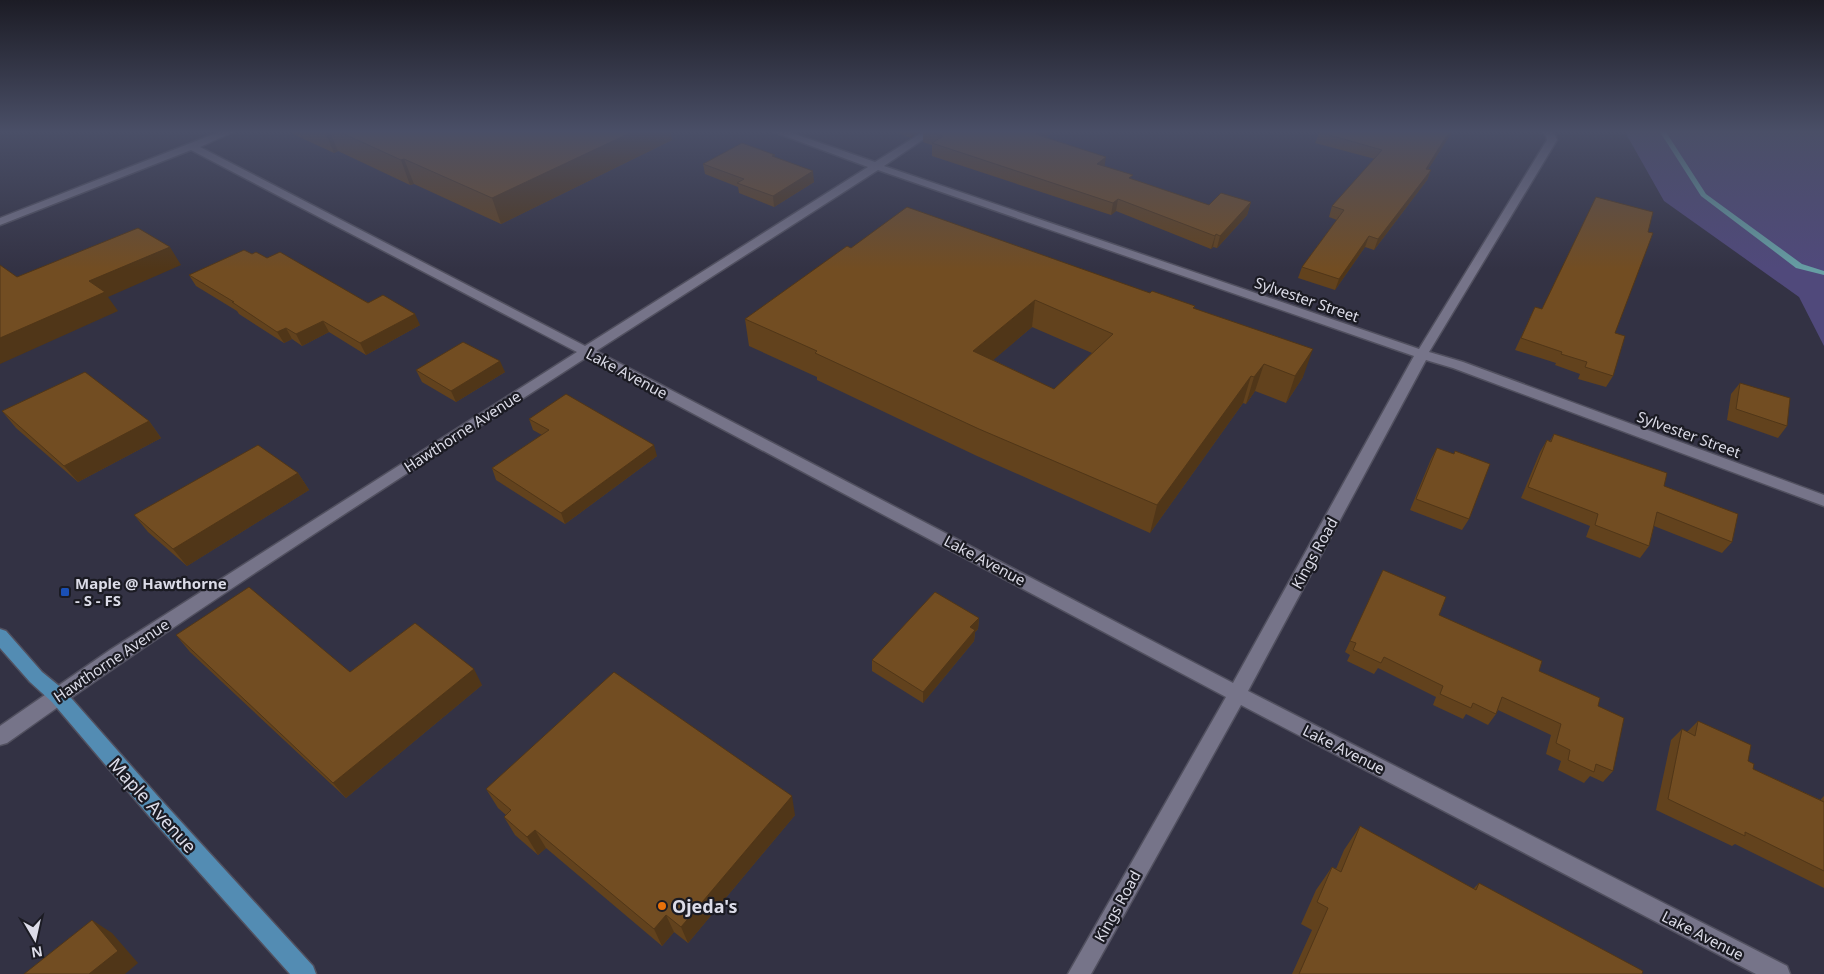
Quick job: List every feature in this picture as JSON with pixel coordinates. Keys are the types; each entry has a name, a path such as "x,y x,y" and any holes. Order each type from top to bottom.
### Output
{"main road":[{"name":"Maple Avenue","path":"0,636 36,676 58,696 156,809 305,974"}],"street":[{"path":"0,222 114,177"},
{"name":"Lake Avenue","path":"251,177 586,351 1237,694 1779,974"},
{"name":"Hawthorne Avenue","path":"0,737 116,655 586,351 860,177"},
{"name":"Sylvester Street","path":"906,177 1394,346 1458,365 1824,502"},
{"name":"Kings Road","path":"1079,974 1237,694 1422,354 1529,177"}],"shaded area":[{"path":"1651,177 1824,177 1824,346 1799,297 1664,201"}],"building":[{"path":"446,177 536,177 492,198"},
{"path":"740,177 803,177 773,196 737,183 744,179"},
{"path":"1036,177 1130,177 1209,205 1221,193 1251,202 1220,236 1216,234 1215,236 1118,199 1113,203"},
{"path":"1357,177 1425,177 1378,239 1369,236 1339,279 1302,267 1344,210 1332,206"},
{"path":"1596,197 1653,212 1648,232 1653,233 1615,333 1625,336 1613,376 1585,367 1587,362 1521,338 1535,307 1542,309"},
{"path":"907,207 1150,293 1152,291 1195,306 1193,308 1313,349 1295,376 1264,364 1254,377 1251,376 1157,505 979,429 815,353 817,351 745,319 847,246 851,248","holes":["1035,300 1113,334 1054,389 973,351"]},
{"path":"138,228 170,247 89,281 105,292 0,338 0,265 17,277"},
{"path":"244,250 252,254 256,252 267,258 280,252 368,303 383,295 415,314 360,343 323,321 296,334 286,328 277,332 232,302 234,302 189,275"},
{"path":"463,342 500,361 451,391 416,370"},
{"path":"85,372 149,421 64,466 2,411"},
{"path":"1740,383 1790,398 1787,426 1736,409"},
{"path":"566,394 654,445 561,513 492,468 549,430 529,419"},
{"path":"1554,434 1667,473 1664,486 1738,514 1732,542 1657,512 1649,546 1595,525 1598,514 1528,487 1547,440 1551,442"},
{"path":"258,445 298,473 173,549 134,515"},
{"path":"1437,448 1454,454 1455,451 1490,464 1469,519 1416,499"},
{"path":"1383,570 1446,597 1439,615 1542,661 1539,671 1600,698 1598,706 1624,718 1613,771 1596,764 1594,772 1568,760 1570,750 1556,743 1561,724 1502,697 1496,714 1473,703 1471,708 1440,694 1443,686 1384,657 1381,663 1353,650 1356,643 1350,641"},
{"path":"249,587 350,672 415,623 474,669 333,783 176,635"},
{"path":"935,592 979,618 970,627 975,630 923,692 872,660"},
{"path":"614,672 792,796 681,927 666,915 654,929 535,830 527,837 504,817 511,810 486,789"},
{"path":"1698,721 1751,745 1748,761 1754,764 1753,769 1824,802 1824,871 1745,832 1745,836 1668,799 1682,729 1695,736"},
{"path":"1360,826 1476,890 1479,883 1643,971 1642,974 1299,974 1328,908 1317,902 1332,867 1341,872"},
{"path":"92,920 118,951 89,974 24,974"}],"waterway":[{"path":"1692,177 1703,195 1799,266 1824,273"}],"place":[{"name":"Maple @ Hawthorne - S - FS","path":"65,592"},
{"name":"Ojeda's","path":"662,906"}]}
